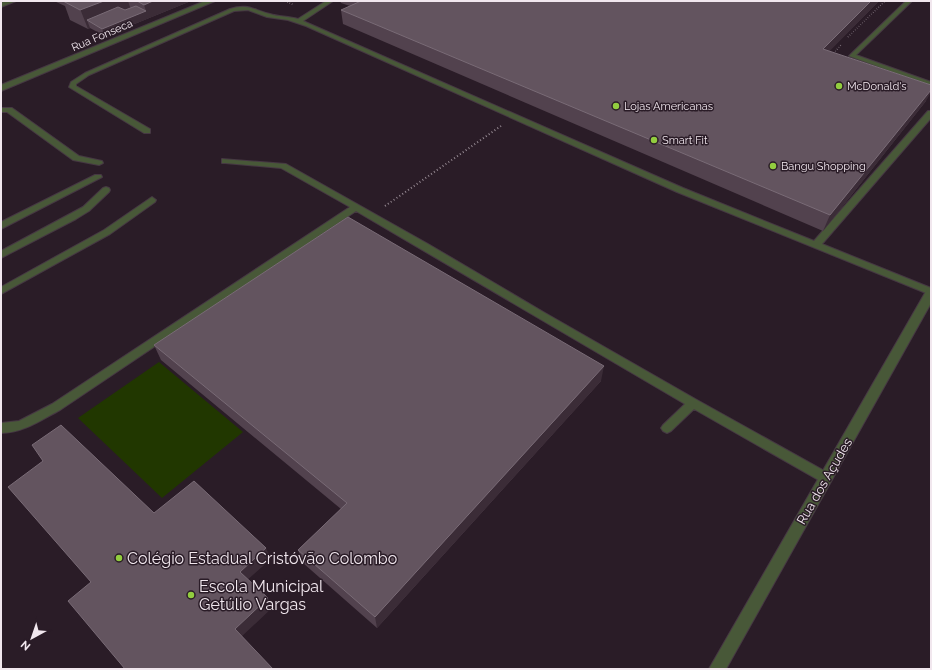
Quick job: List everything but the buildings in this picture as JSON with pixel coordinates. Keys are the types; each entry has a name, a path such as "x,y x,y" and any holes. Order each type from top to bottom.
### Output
{"street":[{"path":"1,5 12,1"},
{"name":"Rua Fonseca","path":"1,88 211,1"},
{"name":"Rua dos Açudes","path":"717,669 931,292"}],"lane":[{"path":"299,21 330,1"},
{"path":"845,63 909,1"},
{"path":"147,131 72,87 73,83 87,74 239,8 249,8 269,16 299,21 680,190 931,292"},
{"path":"852,56 931,84"},
{"path":"1,110 9,110 76,158 99,163"},
{"path":"816,245 931,113"},
{"path":"225,161 283,166 356,206 542,316 826,478"},
{"path":"1,226 98,178"},
{"path":"1,255 74,217 86,209 106,190"},
{"path":"1,291 107,232 152,200"},
{"path":"1,428 8,429 25,423 56,407 356,206"},
{"path":"667,428 693,403"}],"path":[{"path":"371,215 501,127 495,120 505,112"}],"green space":[{"path":"159,362 243,432 162,498 78,418"}],"place":[{"name":"McDonald's","path":"839,86"},
{"name":"Lojas Americanas","path":"616,106"},
{"name":"Smart Fit","path":"654,140"},
{"name":"Bangu Shopping","path":"773,166"},
{"name":"Colégio Estadual Cristóvão Colombo","path":"119,558"},
{"name":"Escola Municipal Getúlio Vargas","path":"191,595"}]}
